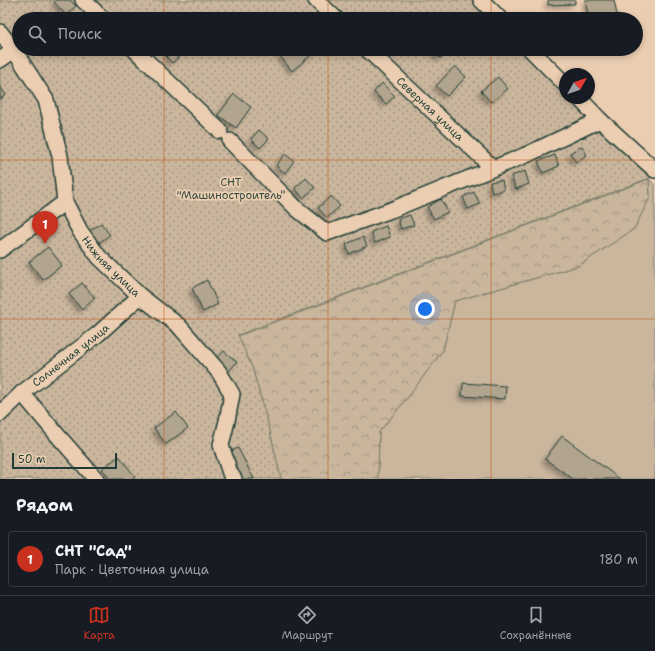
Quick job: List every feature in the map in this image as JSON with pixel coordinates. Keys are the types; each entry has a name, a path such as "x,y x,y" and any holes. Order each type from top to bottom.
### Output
{"street":[{"path":"83,0 96,12"},
{"path":"316,0 329,12"},
{"path":"481,0 493,12"},
{"name":"Нижняя улица","path":"0,32 12,47"},
{"path":"0,60 12,51"},
{"name":"Нижняя улица","path":"18,56 46,100 60,156 65,202 80,231 99,257 140,296 179,326 219,372 232,394 221,445 230,473 234,479"},
{"path":"141,56 225,136 297,209 327,233 391,210 526,155 600,120"},
{"name":"Северная улица","path":"375,56 493,168"},
{"path":"537,56 559,78"},
{"path":"585,104 600,120 655,170"},
{"path":"0,250 65,202"},
{"name":"Солнечная улица","path":"0,414 22,393 98,334 140,296"},
{"path":"22,393 95,479"}],"green space":[{"name":"СНТ \"Машиностроитель\"","path":"0,0 481,0 493,12 12,12 12,56 537,56 559,78 559,104 585,104 655,176 238,335 252,367 270,431 281,479 0,479"},
{"path":"649,179 655,185 655,479 378,479 379,432 408,397 443,350 455,301 578,266 634,229 650,197"},
{"path":"649,179 650,197 634,229 578,266 455,301 443,350 408,397 379,432 378,479 281,479 270,431 252,367 238,336"}],"building":[{"path":"56,0 70,0 76,6 69,12 63,12 54,2"},
{"path":"548,0 575,0 575,4 548,5"},
{"path":"585,0 614,0 617,12 588,12"},
{"path":"166,56 180,56 172,63"},
{"path":"280,56 310,56 292,71"},
{"path":"455,66 466,77 447,96 436,86"},
{"path":"498,77 508,89 491,102 481,91"},
{"path":"382,83 395,96 386,104 374,92"},
{"path":"0,86 6,95 0,99"},
{"path":"234,94 251,107 236,128 218,115"},
{"path":"259,130 269,139 260,148 251,139"},
{"path":"582,146 587,155 576,162 570,153"},
{"path":"285,154 294,161 285,173 276,166"},
{"path":"555,155 559,166 543,173 538,161"},
{"path":"525,171 529,184 516,189 511,176"},
{"path":"306,178 315,188 303,198 295,188"},
{"path":"502,180 504,190 492,193 490,182"},
{"path":"474,192 480,204 468,209 463,197"},
{"path":"331,196 340,206 327,218 318,208"},
{"path":"441,199 448,212 434,219 427,207"},
{"path":"410,215 414,225 401,229 398,219"},
{"path":"101,223 110,235 94,246 85,234"},
{"path":"386,226 390,237 375,243 371,232"},
{"path":"363,237 367,246 349,254 346,244"},
{"path":"48,247 62,265 43,280 29,262"},
{"path":"207,280 218,304 203,312 192,288"},
{"path":"82,283 95,298 82,310 69,294"},
{"path":"224,351 237,362 229,371 216,359"},
{"path":"463,383 506,386 505,399 462,396"},
{"path":"176,412 188,428 166,444 154,428"},
{"path":"562,436 620,479 573,479 545,459"},
{"path":"238,448 254,479 240,479 227,453"},
{"path":"119,456 135,476 131,479 110,479 102,469"}],"place":[{"name":"СНТ \"Сад\"","path":"45,244"}]}
